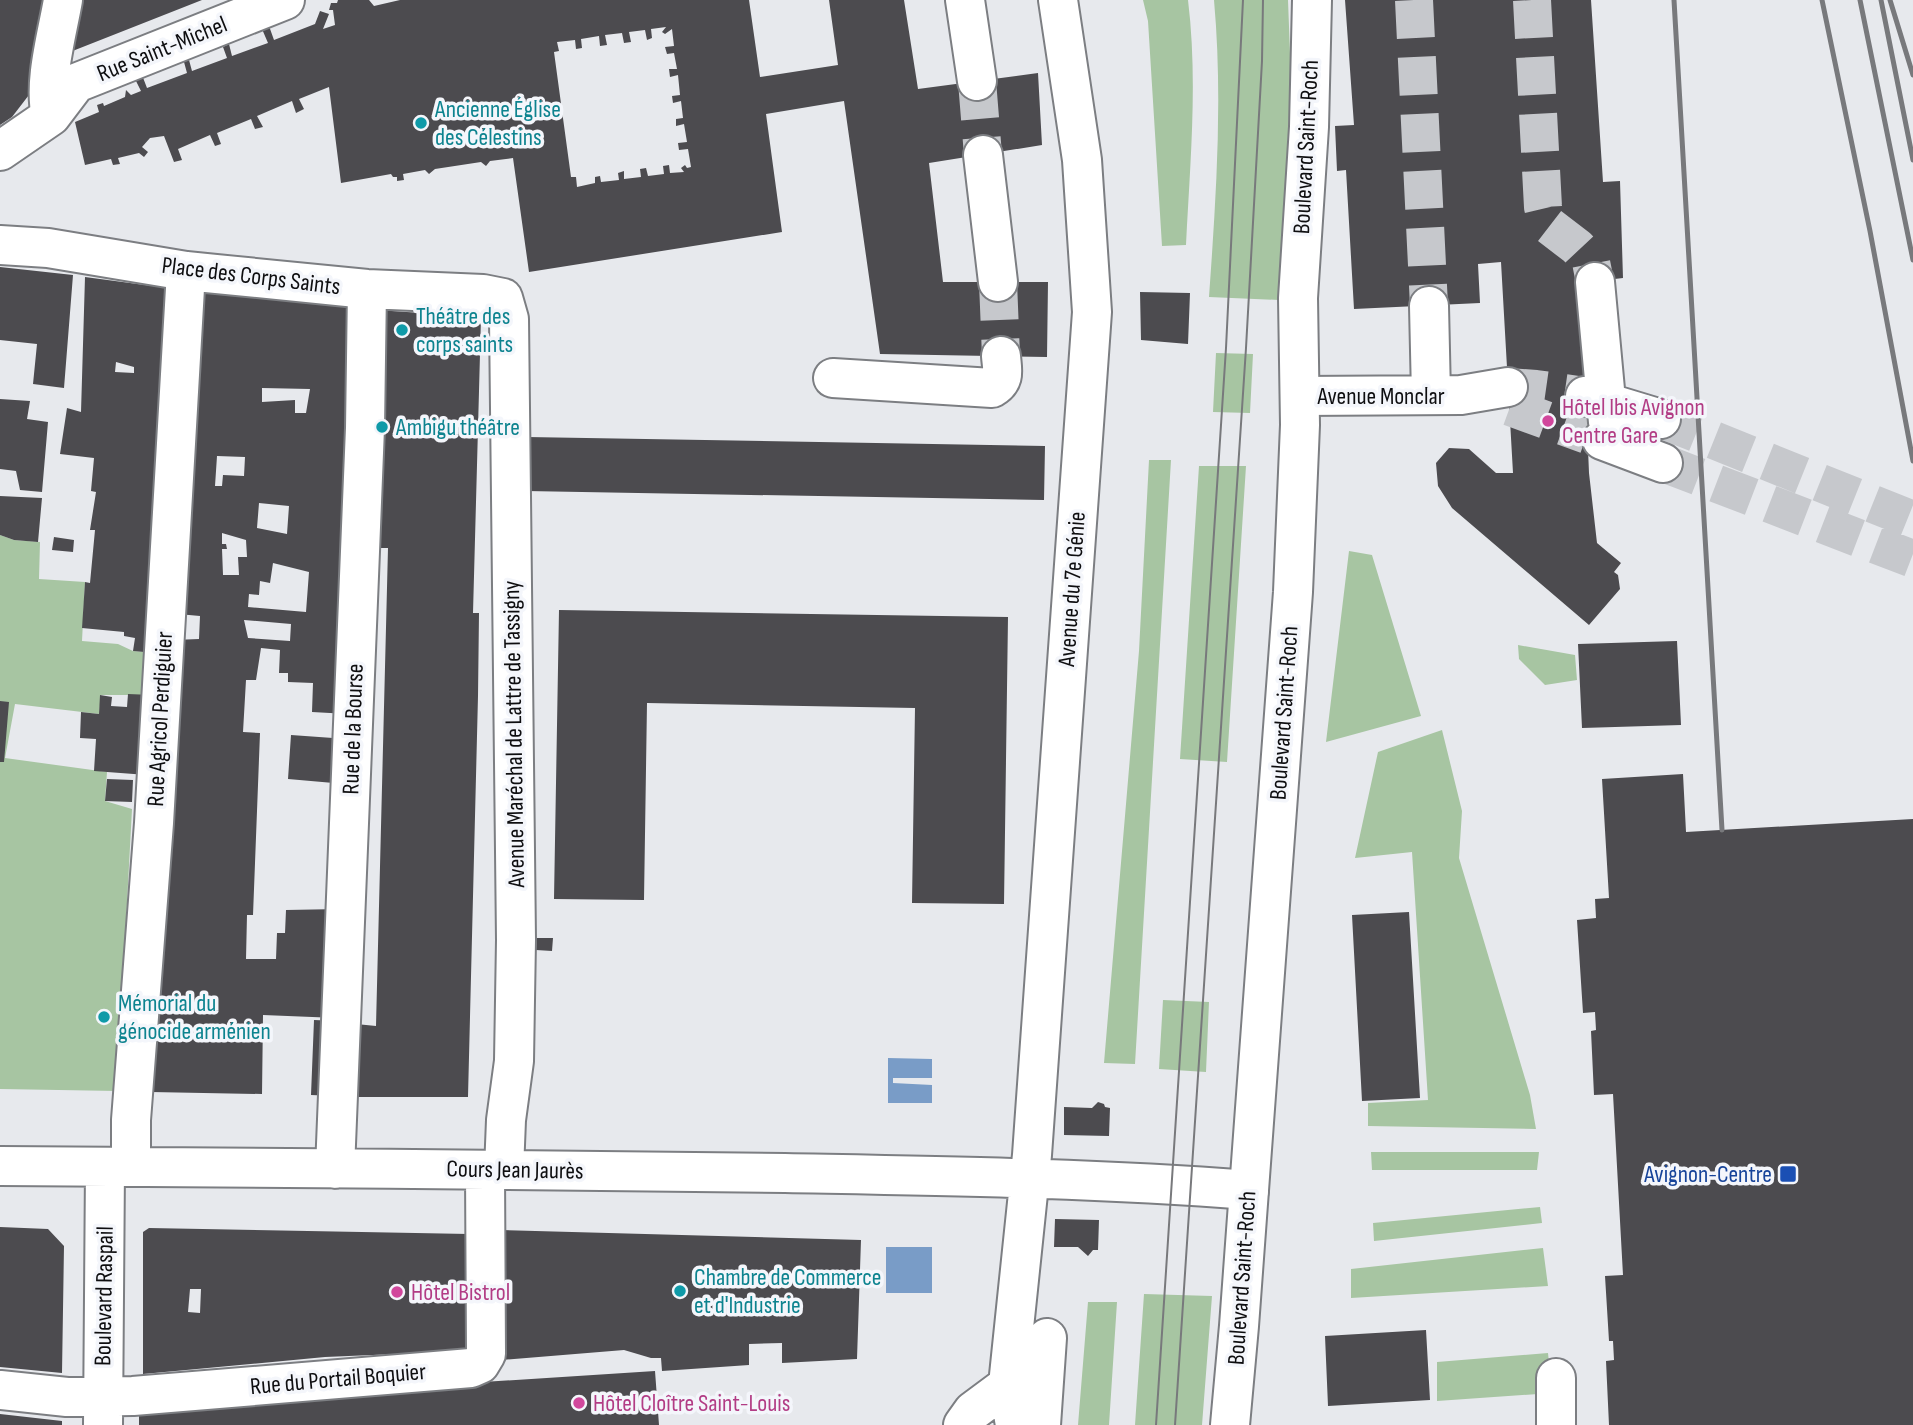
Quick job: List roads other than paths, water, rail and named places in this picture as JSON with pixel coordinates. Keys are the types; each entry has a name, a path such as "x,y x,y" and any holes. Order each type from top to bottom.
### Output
{"street":[{"path":"0,151 51,116 48,90 63,0"},
{"name":"Rue Saint-Michel","path":"51,116 76,83 285,0"},
{"path":"965,0 977,81"},
{"name":"Avenue du 7e Génie","path":"1015,1425 1008,1385 1030,1178 1092,312 1082,160 1058,0"},
{"name":"Boulevard Saint-Roch","path":"1230,1425 1293,592 1300,397 1298,298 1309,127 1312,0"},
{"path":"983,155 998,282"},
{"name":"Place des Corps Saints","path":"0,245 48,248 186,271 367,289 483,294 503,298"},
{"name":"Rue Agricol Perdiguier","path":"118,1167 131,1120 153,823 186,271"},
{"path":"1595,282 1595,399 1627,449"},
{"name":"Rue de la Bourse","path":"335,1169 365,428 367,289"},
{"name":"Avenue Maréchal de Lattre de Tassigny","path":"494,1170 506,1120 514,1061 516,940 509,319 503,298"},
{"path":"1429,306 1446,395"},
{"path":"833,377 992,388 1000,384 1003,376 1001,356"},
{"name":"Avenue Monclar","path":"1300,397 1509,397"},
{"path":"1595,399 1661,419"},
{"path":"1587,435 1663,463"},
{"path":"1039,789 1048,659 1069,637"},
{"name":"Cours Jean Jaurès","path":"0,1166 1030,1178 1249,1190"},
{"name":"Boulevard Raspail","path":"103,1411 118,1167"},
{"name":"Rue du Portail Boquier","path":"0,1390 67,1397 103,1411 471,1368 480,1364 486,1354 494,1170"},
{"path":"1041,1425 1047,1338"},
{"path":"1556,1378 1556,1425"},
{"path":"963,1425 973,1411 1008,1385"}],"water":[{"path":"888,1058 932,1059 932,1078 893,1078 893,1083 932,1085 932,1103 888,1103"},
{"path":"886,1247 932,1247 932,1293 886,1293"}],"tunnel":[{"path":"1414,0 1429,306"},
{"path":"1532,0 1543,207 1547,224 1577,247 1591,262 1595,282"},
{"path":"977,81 983,155"},
{"path":"998,282 1001,356"},
{"path":"1508,387 1585,396"},
{"path":"1510,407 1587,435"},
{"path":"1661,419 1913,520"},
{"path":"1663,463 1913,559"}],"tram line":[{"path":"1156,1425 1226,348 1243,0"},
{"path":"1175,1425 1246,348 1263,0"}],"railway":[{"path":"1674,0 1722,830"},
{"path":"1822,0 1870,231 1913,461"},
{"path":"1860,0 1913,260"},
{"path":"1881,0 1913,160"},
{"path":"1890,0 1913,75"}],"place":[{"name":"Ancienne Église des Célestins","path":"421,123"},
{"name":"Théâtre des corps saints","path":"402,330"},
{"name":"Hôtel Ibis Avignon Centre Gare","path":"1548,421"},
{"name":"Ambigu théâtre","path":"382,427"},
{"name":"Mémorial du génocide arménien","path":"104,1017"},
{"name":"Avignon-Centre","path":"1788,1174"},
{"name":"Chambre de Commerce et d'Industrie","path":"680,1291"},
{"name":"Hôtel Bistrol","path":"397,1292"},
{"name":"Hôtel Cloître Saint-Louis","path":"579,1403"}]}
